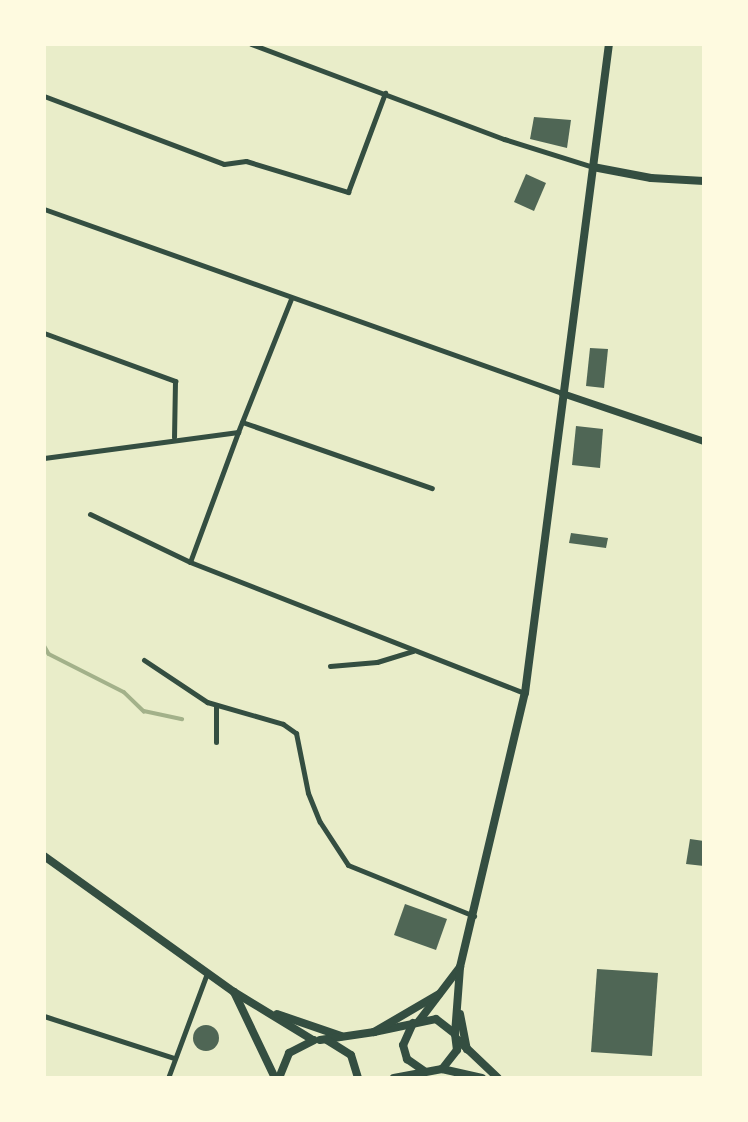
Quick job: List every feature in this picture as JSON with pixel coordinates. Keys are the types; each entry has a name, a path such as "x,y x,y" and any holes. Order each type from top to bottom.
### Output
{"main road":[{"path":"442,1069 453,1059 460,967 525,693 609,44"},
{"path":"593,167 651,178 704,181"},
{"path":"44,856 257,1007 317,1040 346,1050 358,1078"},
{"path":"427,1072 407,1059 403,1045 416,1022 460,967"},
{"path":"234,992 277,1078"},
{"path":"374,1032 439,994"},
{"path":"457,1001 469,1055"},
{"path":"257,1007 347,1038"},
{"path":"277,1078 289,1053 317,1040 347,1038 436,1018 456,1037 469,1055 498,1078"},
{"path":"394,1078 442,1069 481,1078"}],"street":[{"path":"251,44 504,139 593,167"},
{"path":"44,96 224,164 246,161 348,192 384,93"},
{"path":"44,209 291,299 704,441"},
{"path":"190,562 291,299"},
{"path":"44,333 175,381 174,438"},
{"path":"242,422 432,488"},
{"path":"44,457 174,438 238,432"},
{"path":"90,514 190,562 525,693"},
{"path":"330,666 377,662 405,651 418,651"},
{"path":"144,660 216,705 283,724 296,733 308,793 320,822 348,865 474,916"},
{"path":"216,705 216,742"},
{"path":"168,1078 173,1058 206,973"},
{"path":"44,1016 173,1058"}],"building":[{"path":"534,117 571,120 567,148 530,139"},
{"path":"526,174 546,183 534,211 514,202"},
{"path":"590,348 608,349 604,388 586,386"},
{"path":"576,426 603,429 600,468 572,465"},
{"path":"571,533 608,538 606,548 569,543"},
{"path":"690,839 704,841 704,866 686,864"},
{"path":"405,904 447,919 436,950 394,935"},
{"path":"597,969 658,973 652,1056 591,1052"},
{"path":"206,1025 215,1029 219,1038 215,1047 206,1051 197,1047 193,1038 197,1029"}],"waterway":[{"path":"44,645 49,654 124,692 144,711 182,719"}]}
